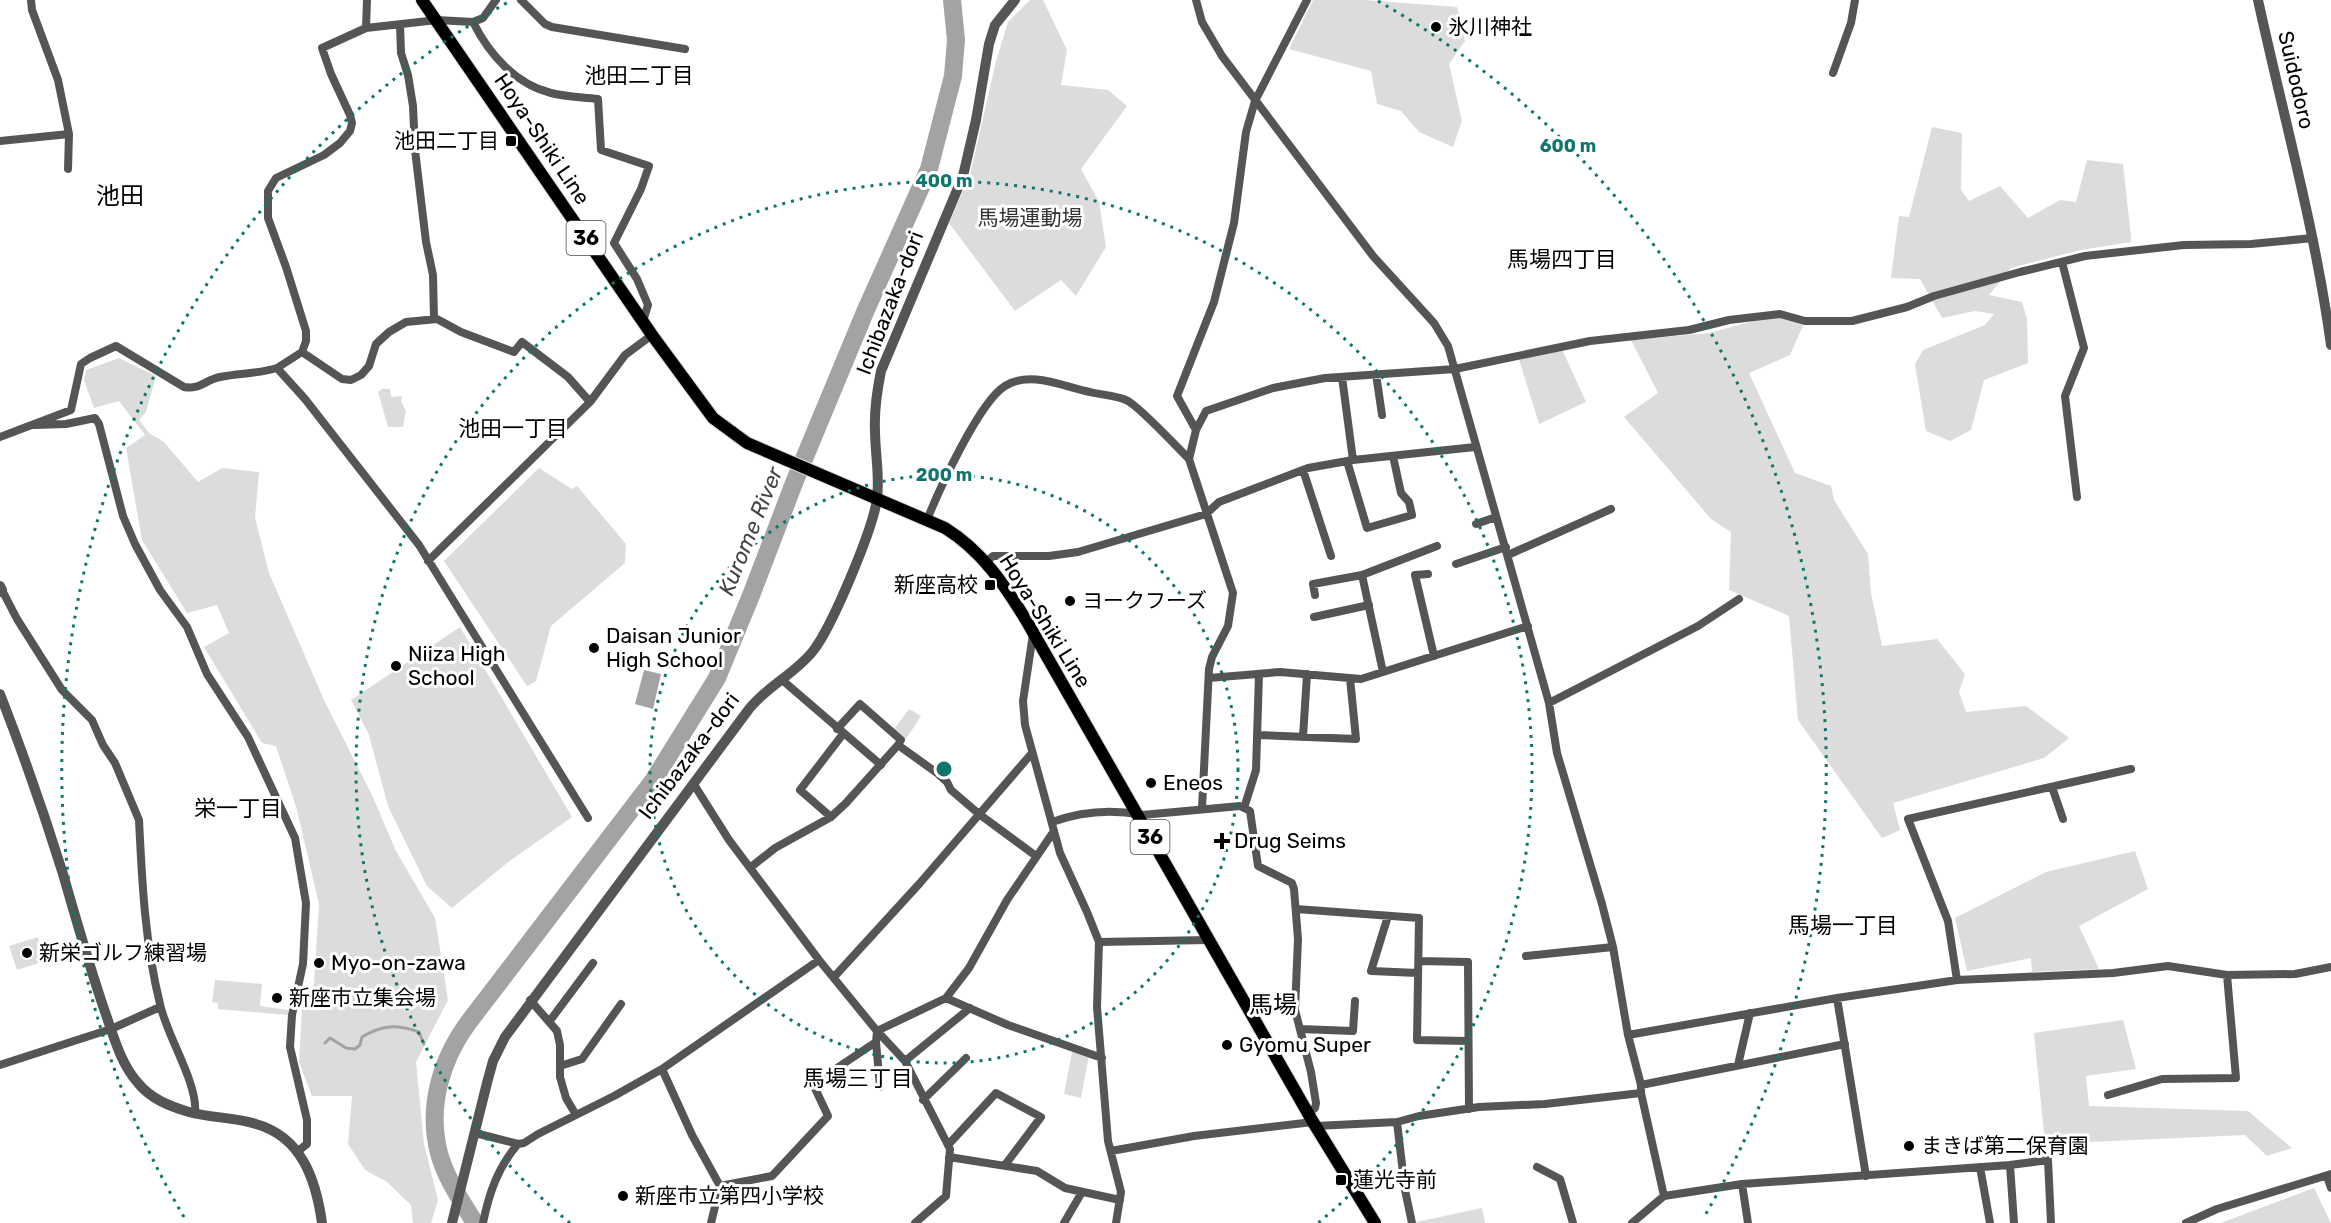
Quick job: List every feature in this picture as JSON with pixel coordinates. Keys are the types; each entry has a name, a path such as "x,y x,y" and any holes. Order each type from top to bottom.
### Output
{"main road":[{"name":"Hoya-Shiki Line","path":"422,0 652,335 713,418 735,436 771,454 927,520 956,536 986,562 1005,587 1033,634 1312,1121 1375,1223"}],"street":[{"path":"31,0 32,10 58,80 69,134 68,169"},
{"path":"366,28 367,0"},
{"path":"0,437 71,410 81,364 116,346 184,387 194,389 217,377 263,372 277,368 302,352 306,341 306,331 268,218 268,191 276,178 324,155 340,143 350,131 352,123 350,115 322,48 366,28 437,21 473,22 483,18 496,0"},
{"path":"521,0 545,24 552,27 686,49"},
{"name":"Ichibazaka-dori","path":"452,1223 493,1061 505,1037 530,1000 757,698 802,663 822,638 867,533 877,499 875,405 881,371 895,332 963,176 992,34 995,25 1015,0"},
{"path":"1196,0 1202,22 1222,56 1374,256 1434,324 1448,346 1528,626 1549,703 1557,753 1613,947 1628,1035 1664,1196"},
{"path":"1196,430 1177,396 1214,302 1233,223 1246,132 1255,101 1307,0"},
{"path":"1833,73 1851,23 1855,0"},
{"name":"Suidodoro","path":"2258,0 2313,238 2331,345"},
{"path":"473,22 482,40 495,57 527,84 551,93 598,99 601,150 649,166 641,189 614,243 637,279 648,305 643,321"},
{"path":"400,26 401,53 408,75 413,106 415,150 426,242 433,275 434,319"},
{"path":"0,141 69,134"},
{"path":"1189,459 1196,430 1206,411 1273,388 1324,378 1455,369 1590,341 1689,330 1749,317 1780,314 1805,321 1852,321 1907,307 1934,296 2085,256 2184,245 2251,244 2313,238"},
{"path":"2062,262 2084,348 2065,396 2077,497"},
{"path":"302,352 342,379 351,380 361,375 369,366 376,344 389,332 406,322 434,319 514,352 522,342 568,377 590,402"},
{"path":"428,561 590,402 600,391 617,363 652,335"},
{"path":"277,368 305,399 412,536 588,818"},
{"path":"1376,374 1382,415"},
{"path":"1342,377 1350,461 1367,528 1412,516 1409,502 1401,493 1393,456"},
{"path":"927,520 975,423 993,397 1005,386 1020,381 1044,380 1127,400 1189,459 1233,593 1228,626 1212,657 1202,808"},
{"path":"27,425 66,424 91,417 95,418 99,424 123,516 135,544 160,590 187,627 207,674 248,737 295,838 306,903 303,964 292,1015 291,1039 295,1073 307,1120 307,1144 298,1151"},
{"path":"986,562 993,556 1049,556 1078,552 1206,514 1219,502 1303,470 1350,461 1475,447"},
{"path":"1303,470 1331,556"},
{"path":"1456,564 1507,551 1611,509"},
{"path":"1476,524 1496,518"},
{"path":"1315,595 1313,584 1362,575 1437,546"},
{"path":"1428,574 1415,575 1434,656"},
{"path":"1362,575 1383,672"},
{"path":"1,589 17,619 62,690 92,720 132,801 139,820 148,951 160,1007 192,1085 195,1113"},
{"path":"1549,703 1698,626 1739,599"},
{"path":"1314,617 1369,605"},
{"path":"1209,678 1280,672 1361,680 1528,626"},
{"path":"1033,634 1023,701 1032,753 1060,853 1099,942 1097,1007 1108,1141 1121,1192 1116,1223"},
{"path":"1244,808 1256,770 1259,674"},
{"path":"1303,737 1307,675"},
{"path":"1257,735 1356,739 1350,678"},
{"path":"781,679 881,765"},
{"path":"0,694 38,792 88,963 126,1066 144,1090 164,1103 195,1113 256,1124 272,1130 298,1151 307,1164 313,1180 321,1223"},
{"path":"751,867 775,848 831,817 898,745 901,740 860,704 800,790 831,817"},
{"path":"898,745 937,773 947,782 951,790 979,814 1036,856"},
{"path":"834,977 920,884 1032,753"},
{"path":"1957,980 1948,921 1908,819 2131,769"},
{"path":"693,783 729,840 819,960 877,1031 905,1061 923,1100 942,1130 948,1145 949,1157 946,1196 915,1223"},
{"path":"2052,787 2063,819"},
{"path":"877,1031 946,998 969,968 1007,900 1053,827 1084,813 1142,815 1202,808 1244,808 1250,812 1258,866 1292,883 1298,939 1295,1010 1311,1072 1316,1103 1312,1121"},
{"path":"1296,909 1419,918 1417,1040 1468,1041"},
{"path":"1388,916 1371,971 1418,974"},
{"path":"1099,942 1209,940"},
{"path":"1526,956 1613,947"},
{"path":"475,1133 518,1144 524,1143 662,1069 819,960"},
{"path":"1419,961 1468,962 1469,1109"},
{"path":"549,1022 592,963"},
{"path":"1628,1035 1837,998 1957,980 2113,973 2168,966 2227,975 2295,974 2331,967"},
{"path":"2108,1095 2162,1079 2236,1078 2227,975"},
{"path":"946,998 1008,1025 1102,1058"},
{"path":"1837,998 1866,1176"},
{"path":"530,1000 557,1031 560,1045 560,1077 566,1098 576,1115"},
{"path":"1300,1029 1353,1031 1355,1001"},
{"path":"560,1066 582,1059 621,1004"},
{"path":"0,1065 111,1029 160,1007"},
{"path":"905,1061 970,1008"},
{"path":"1738,1065 1750,1013"},
{"path":"877,1031 880,1087"},
{"path":"720,1186 772,1176 828,1116 813,1084 876,1042"},
{"path":"1111,1151 1194,1136 1312,1121 1397,1122 1419,1116 1469,1109 1545,1104 1641,1089 1738,1065 1845,1044"},
{"path":"923,1100 966,1058"},
{"path":"662,1069 692,1135 720,1186 711,1223"},
{"path":"948,1145 996,1093 1041,1117 1005,1165"},
{"path":"1397,1122 1412,1223"},
{"path":"483,1223 488,1198 506,1157 518,1144"},
{"path":"949,1157 1037,1171 1065,1188 1120,1200"},
{"path":"1632,1223 1664,1196 1742,1184 2048,1160 2051,1223"},
{"path":"2010,1164 2014,1223"},
{"path":"1537,1167 1560,1179 1573,1223"},
{"path":"1980,1167 1989,1223"},
{"path":"2186,1223 2217,1209 2329,1175 2331,1188"},
{"path":"1742,1184 1748,1223"},
{"path":"1064,1223 1082,1192"}],"green space":[{"name":"馬場運動場","path":"1030,0 1043,0 1067,50 1061,85 1108,90 1127,106 1081,169 1099,202 1106,247 1076,296 1061,280 1015,311 949,223 970,175 996,61 1008,22"},
{"path":"1313,0 1365,0 1457,7 1465,41 1449,64 1462,121 1453,147 1419,132 1401,111 1377,104 1371,71 1289,49"},
{"path":"1932,127 1962,133 1961,190 1969,201 2000,186 2028,218 2060,200 2076,202 2087,160 2123,164 2131,237 2131,242 2081,250 2011,268 1989,295 2022,302 2027,319 2028,363 1984,380 1971,430 1950,441 1926,431 1915,364 1923,350 1985,325 1994,314 1975,311 1942,318 1920,279 1891,278 1899,216 1909,217"},
{"path":"1780,314 1805,321 1790,355 1749,373 1795,473 1831,486 1834,500 1868,554 1871,593 1882,646 1937,639 1965,674 1959,692 1966,712 2026,706 2069,738 2044,758 1893,803 1900,830 1882,838 1798,720 1789,616 1729,590 1731,532 1711,519 1624,417 1658,393 1631,340 1709,333"},
{"path":"1561,347 1586,402 1539,424 1518,356"},
{"path":"119,358 156,376 146,412 139,420 149,433 164,442 198,482 222,468 259,472 255,518 269,573 324,700 372,795 396,851 435,918 448,1000 416,1062 424,1144 438,1200 431,1223 413,1223 411,1205 387,1182 365,1170 348,1144 352,1096 312,1096 299,1062 302,1009 314,984 319,904 297,810 276,746 262,743 204,647 229,633 217,605 187,613 142,540 126,448 145,435 119,401 94,408 84,380 86,370"},
{"path":"382,389 390,389 391,397 402,396 401,401 406,411 403,427 388,427 378,392"},
{"path":"539,468 572,489 577,486 626,544 625,563 551,626 536,681 527,686 444,561"},
{"path":"460,627 572,817 507,863 452,908 427,886 388,806 369,735 351,700"},
{"path":"909,709 921,716 906,739 894,729"},
{"path":"2135,851 2148,889 2079,926 2099,969 2032,972 2031,958 1967,971 1955,918 2046,872"},
{"name":"新栄ゴルフ練習場","path":"38,937 45,961 17,970 9,946"},
{"path":"215,980 262,984 260,1006 288,1010 288,1015 218,1009 218,1003 212,1002"},
{"path":"2123,1020 2136,1069 2086,1076 2089,1106 2248,1111 2292,1148 2267,1156 2245,1135 2045,1144 2034,1033"},
{"path":"1072,1052 1089,1055 1081,1098 1064,1094"},
{"path":"2314,1188 2331,1223 2221,1223 2226,1221"},
{"path":"1482,1208 1485,1223 1416,1223 1416,1222"}],"shaded area":[{"path":"644,670 661,674 653,709 635,704"}],"waterway":[{"name":"Kurome River","path":"475,1223 450,1180 439,1153 436,1136 436,1101 450,1052 468,1023 653,781 717,678 865,312 929,169 953,76 956,40 952,0"},
{"path":"325,1043 330,1038 346,1048 355,1049 360,1045 362,1037 369,1033 383,1028 396,1027 419,1032 424,1044"},
{"name":"Kurome River","path":"443,1052 448,1055"}],"place":[{"name":"氷川神社","path":"1436,27"},
{"name":"池田二丁目","path":"511,141"},
{"name":"新座高校","path":"990,585"},
{"name":"ヨークフーズ","path":"1070,601"},
{"name":"Daisan Junior High School","path":"594,648"},
{"name":"Niiza High School","path":"396,666"},
{"name":"Eneos","path":"1151,783"},
{"name":"Drug Seims","path":"1222,841"},
{"name":"新栄ゴルフ練習場","path":"27,953"},
{"name":"Myo-on-zawa","path":"319,963"},
{"name":"新座市立集会場","path":"277,998"},
{"name":"Gyomu Super","path":"1227,1045"},
{"name":"まきば第二保育園","path":"1909,1146"},
{"name":"蓮光寺前","path":"1341,1180"},
{"name":"新座市立第四小学校","path":"623,1196"}],"district":[{"name":"池田二丁目","path":"639,75"},
{"name":"池田","path":"120,196"},
{"name":"馬場四丁目","path":"1562,259"},
{"name":"池田一丁目","path":"513,428"},
{"name":"栄一丁目","path":"238,808"},
{"name":"馬場一丁目","path":"1843,925"},
{"name":"馬場","path":"1273,1005"},
{"name":"馬場三丁目","path":"858,1078"}]}
